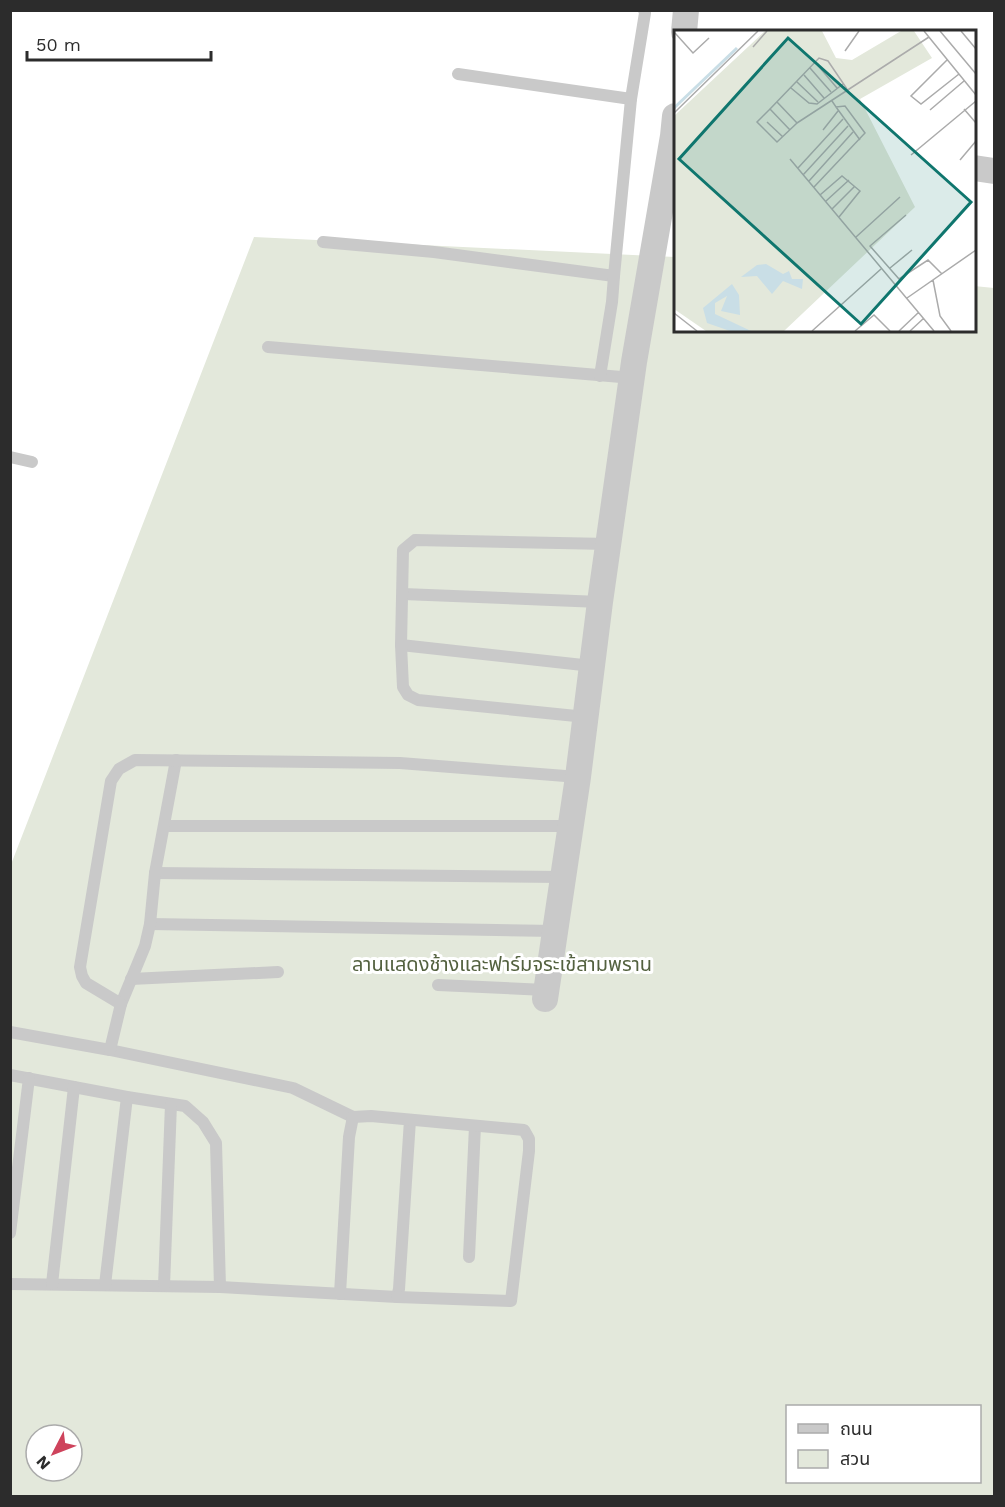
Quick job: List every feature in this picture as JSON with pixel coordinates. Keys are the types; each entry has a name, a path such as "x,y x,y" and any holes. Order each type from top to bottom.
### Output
{"street":[{"path":"684,30 686,10"},
{"path":"545,994 578,777 600,602 633,378 674,129"},
{"path":"975,168 994,171"}],"lane":[{"path":"600,376 612,302 631,99 644,10"},
{"path":"458,74 631,99"},
{"path":"324,242 434,252 614,276"},
{"path":"268,347 633,378"},
{"path":"10,457 32,462"},
{"path":"586,717 418,700 408,695 403,687 403,550 415,540 609,544"},
{"path":"403,594 600,602"},
{"path":"402,645 592,666"},
{"path":"120,1004 86,983 80,967 111,781 119,769 135,760 400,763 578,777"},
{"path":"110,1050 120,1004 145,946 150,924 155,873 176,760"},
{"path":"165,826 570,826"},
{"path":"155,873 563,878"},
{"path":"150,924 555,931"},
{"path":"131,979 278,972"},
{"path":"438,985 545,994"},
{"path":"10,1032 293,1088 353,1117 371,1116 524,1130 529,1139 511,1301 220,1287 10,1284"},
{"path":"10,1075 185,1106 203,1122 216,1143 220,1287"},
{"path":"10,1233 29,1078"},
{"path":"52,1284 74,1087"},
{"path":"105,1285 127,1097"},
{"path":"164,1286 171,1104"},
{"path":"340,1294 349,1137 353,1117"},
{"path":"397,1297 410,1120"},
{"path":"469,1257 475,1126"}],"green space":[{"name":"ลานแสดงช้างและฟาร์มจระเข้สามพราน","path":"254,237 674,257 674,332 975,332 975,286 994,288 994,1496 11,1496 10,867"}]}
